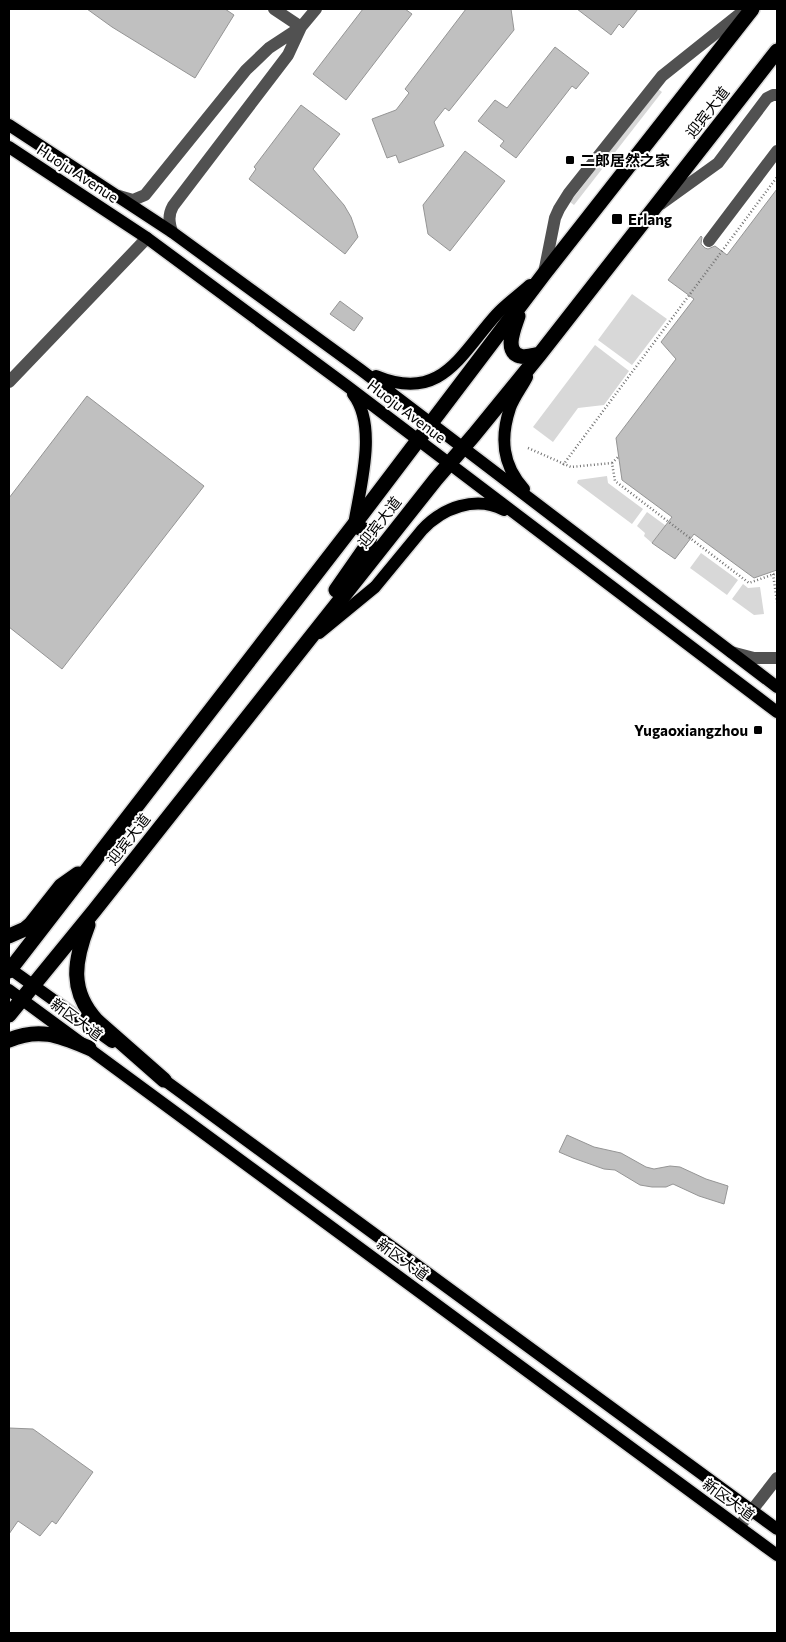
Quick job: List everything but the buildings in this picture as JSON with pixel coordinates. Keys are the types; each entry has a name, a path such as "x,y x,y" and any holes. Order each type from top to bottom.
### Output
{"highway":[{"name":"迎宾大道","path":"9,970 353,526 544,274 752,9"},
{"name":"迎宾大道","path":"9,1015 94,911 449,464 540,354 777,51"},
{"path":"523,302 512,334 512,349 520,357 540,354"},
{"path":"306,644 339,585 368,544 370,537 366,531 353,526"},
{"path":"9,936 25,929 31,924 61,886 90,866"},
{"path":"94,911 79,947 77,959 76,976 82,1001 88,1012 97,1021 164,1080"},
{"path":"9,1040 19,1036 42,1033 66,1038 89,1048"}],"main road":[{"name":"Huoju Avenue","path":"9,125 172,232 362,370 777,687"},
{"name":"Huoju Avenue","path":"9,147 147,238 347,386 777,712"},
{"path":"362,370 390,382 402,384 422,382 443,374 463,356 497,314 544,274"},
{"path":"540,354 511,406 506,425 504,445 509,468 517,481 547,512"},
{"path":"347,386 361,407 365,420 366,436 366,451 353,526"},
{"path":"306,644 375,587 422,530 439,515 461,506 482,504 500,508 526,521"},
{"name":"新区大道","path":"9,970 33,984 777,1529"},
{"name":"新区大道","path":"9,990 777,1555"}],"street":[{"path":"274,9 301,27"},
{"path":"172,232 169,219 173,206 288,55 301,27 316,9"},
{"path":"544,274 555,218 569,193 662,76 746,9"},
{"path":"115,195 133,200 145,195 246,70 270,48 301,27"},
{"path":"653,210 718,163 767,98 773,95 777,96"},
{"path":"709,241 777,151"},
{"path":"9,382 147,238"},
{"path":"730,652 754,658 777,658"},
{"path":"739,1527 777,1478"}],"path":[{"path":"563,465 777,177"},
{"path":"528,448 571,467 612,463 618,457"},
{"path":"612,463 615,481 750,583 777,573"},
{"path":"773,574 777,602"}],"shaded area":[{"path":"658,89 662,92 574,205 570,202"},
{"path":"632,294 667,319 632,365 598,340"},
{"path":"595,345 629,371 604,405 578,408 553,442 533,427"},
{"path":"607,476 608,483 643,509 632,524 577,483 578,480"},
{"path":"647,512 688,542 684,548 661,531 652,543 644,536 645,533 637,526"},
{"path":"701,553 738,580 727,595 690,568"},
{"path":"743,584 748,588 760,587 764,614 754,615 732,599"}],"place":[{"name":"二郎居然之家","path":"570,160"},
{"name":"Erlang","path":"617,219"},
{"name":"Yugaoxiangzhou","path":"758,730"}]}
